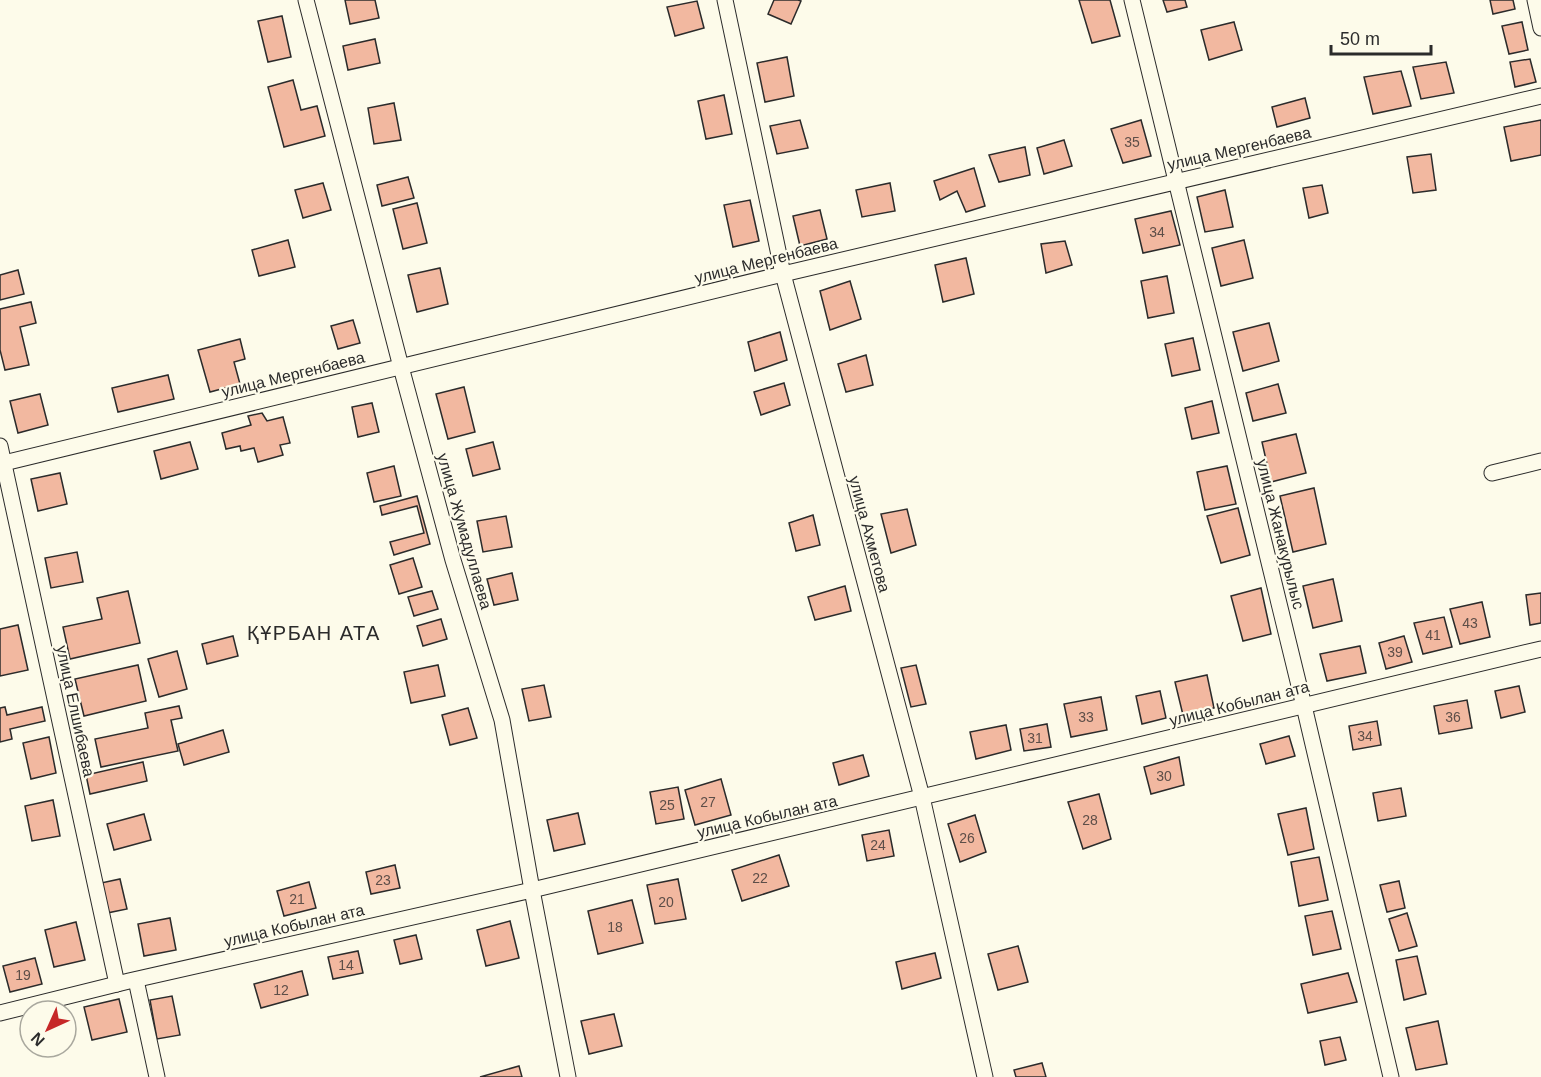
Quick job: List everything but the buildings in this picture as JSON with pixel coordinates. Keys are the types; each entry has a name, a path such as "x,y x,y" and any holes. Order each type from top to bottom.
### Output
{"street":[{"name":"улица Жумадуллаева","path":"306,0 453,560 502,720 568,1077"},
{"name":"улица Ахметова","path":"725,0 783,274 922,797 985,1077"},
{"name":"улица Жанакурылыс","path":"1132,0 1304,705 1391,1077"},
{"path":"1535,0 1541,28"},
{"name":"улица Мергенбаева","path":"2,464 783,274 1541,96"},
{"name":"улица Елшибаева","path":"0,446 2,464 117,984"},
{"path":"1492,473 1541,461"},
{"name":"улица Кобылан ата","path":"0,1013 117,984 532,890 1541,649"},
{"path":"136,980 157,1077"}],"district":[{"name":"ҚҰРБАН АТА","path":"314,633"}]}
